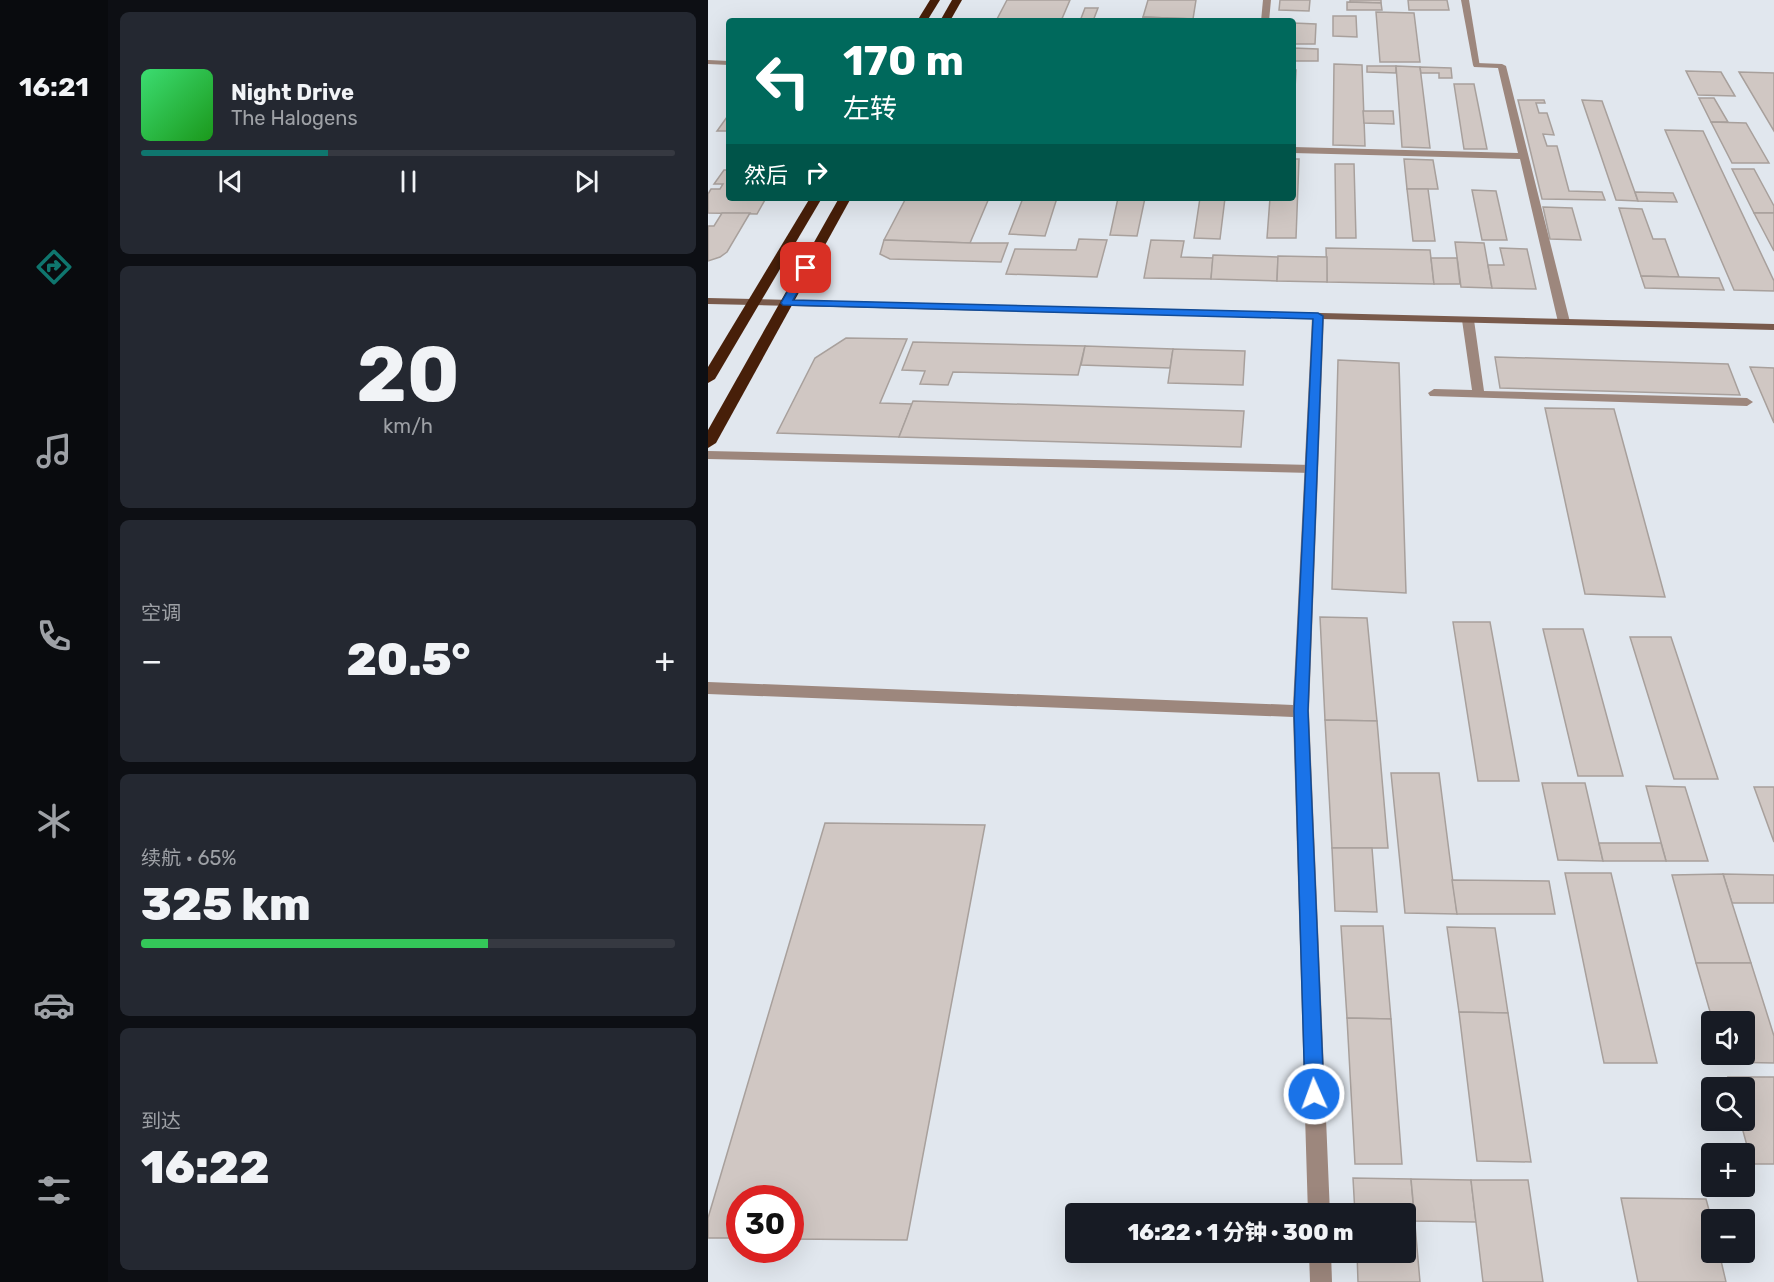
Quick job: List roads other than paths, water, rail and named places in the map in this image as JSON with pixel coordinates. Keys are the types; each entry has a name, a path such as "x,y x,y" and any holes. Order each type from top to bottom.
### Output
{"highway":[{"path":"924,18 935,0"},
{"path":"947,18 957,0"},
{"path":"708,379 814,201"},
{"path":"708,443 843,201"}],"street":[{"path":"1264,18 1267,0"},
{"path":"1465,0 1478,65 1502,66 1564,322"},
{"path":"708,62 726,63"},
{"path":"1296,150 1525,156"},
{"path":"708,301 1774,327"},
{"path":"1318,316 1301,711 1318,1203"},
{"path":"1468,320 1479,394"},
{"path":"1434,393 1748,402"},
{"path":"708,455 1312,469"},
{"path":"708,688 1301,711"},
{"path":"1320,1263 1321,1282"}]}
